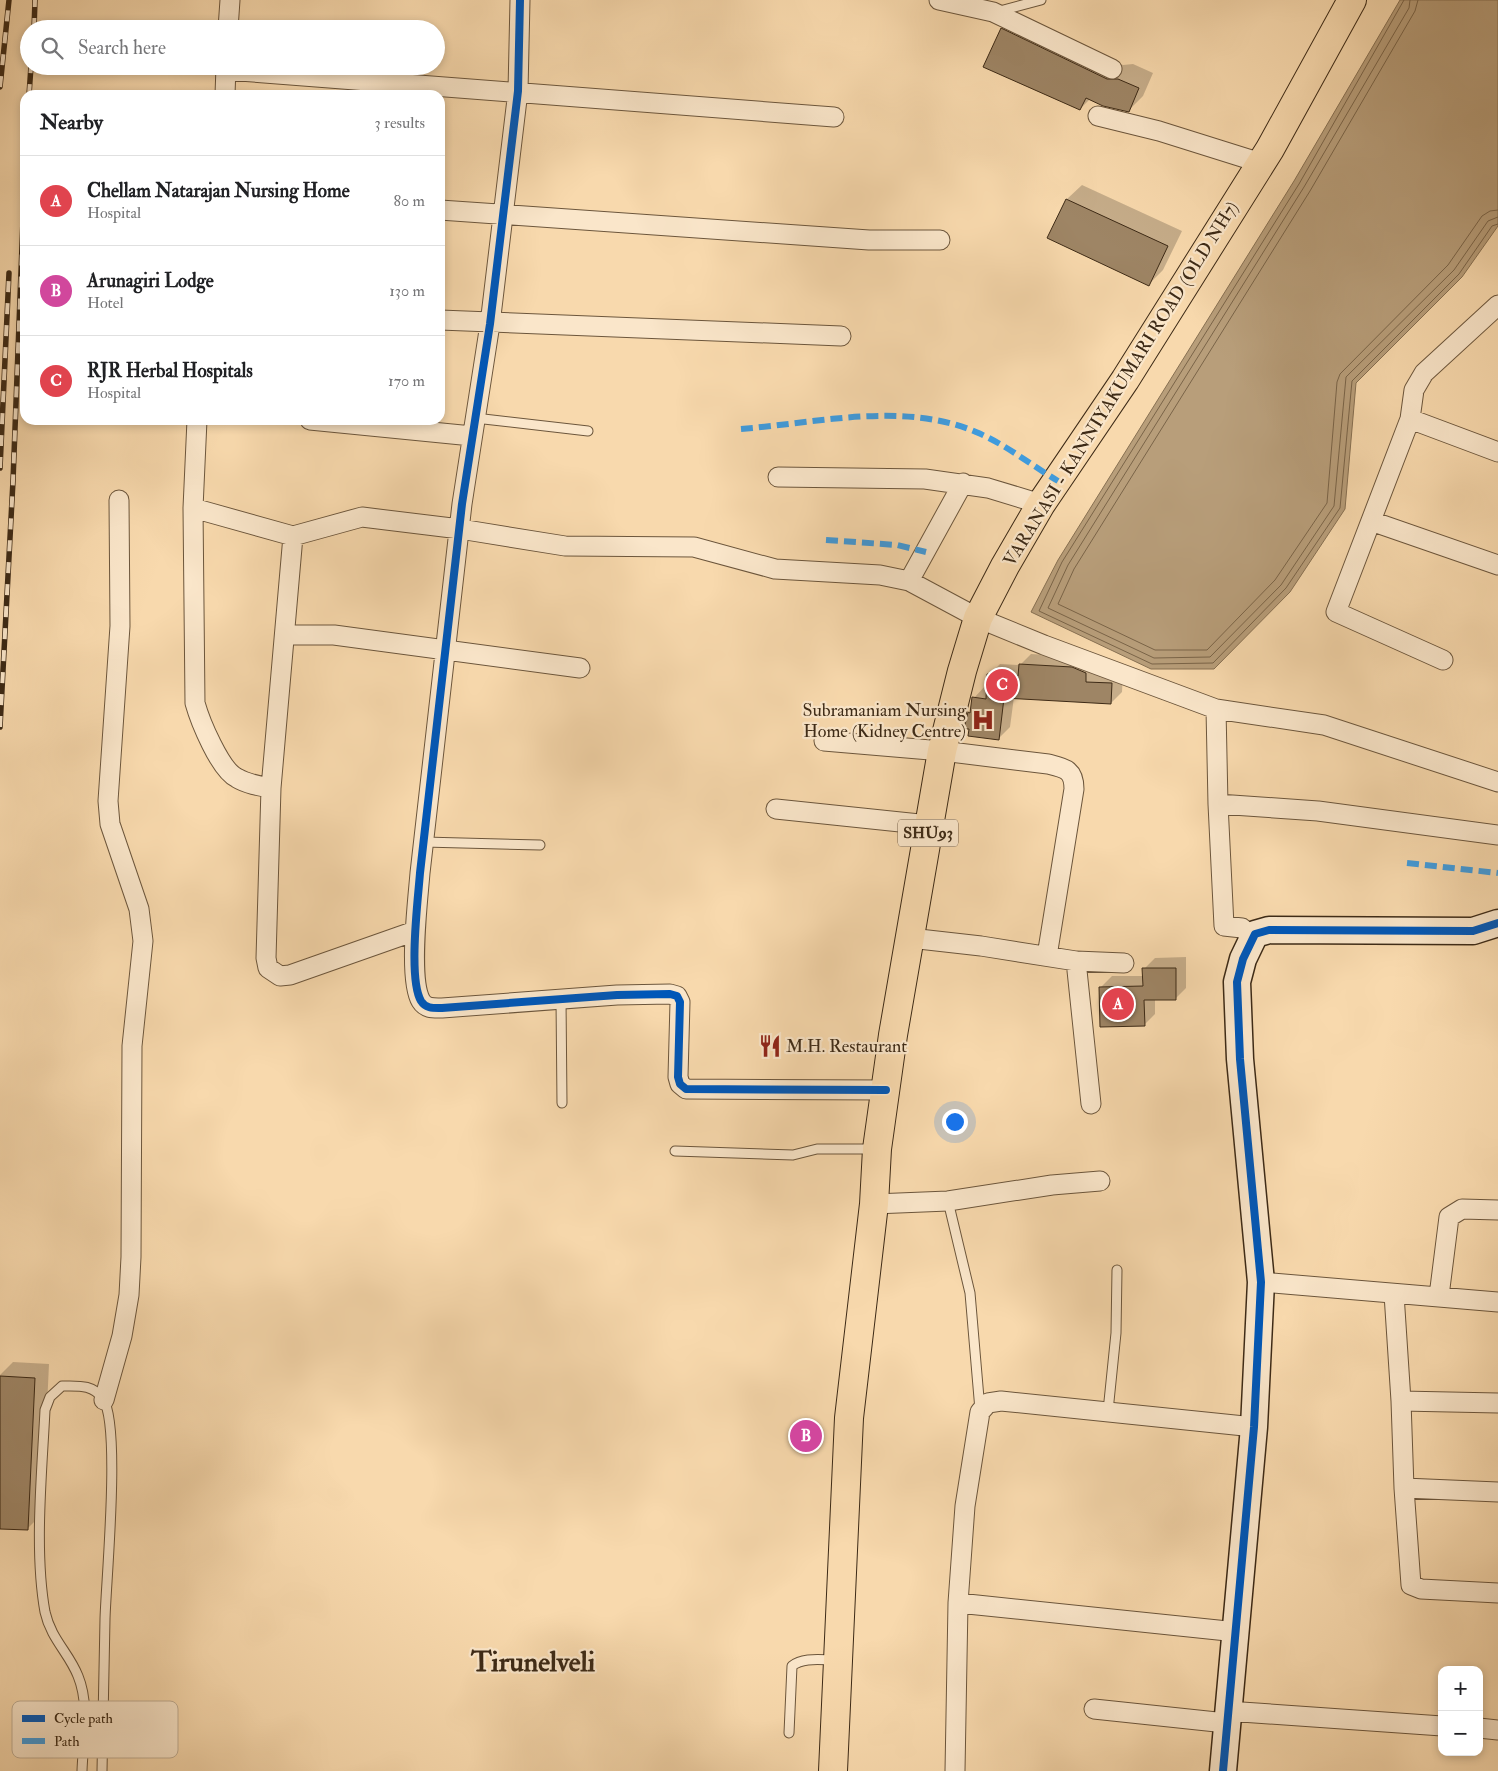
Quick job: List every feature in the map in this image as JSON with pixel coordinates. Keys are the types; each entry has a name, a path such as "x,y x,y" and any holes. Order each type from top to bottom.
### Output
{"main road":[{"name":"VARANASI - KANNIYAKUMARI ROAD (OLD NH7)","path":"833,1771 849,1418 874,1204 877,1150 910,938 942,751 962,671 978,618 1004,566 1041,504 1125,380 1261,163 1352,0"}],"street":[{"path":"229,20 230,0"},
{"path":"520,0 518,91 490,324 472,436 460,529 424,842 415,931 418,991 422,1002 428,1008 617,995 670,994 677,996 680,1002 678,1077 680,1084 686,1089 886,1090"},
{"path":"939,0 993,12 1112,70"},
{"path":"225,90 226,75"},
{"path":"315,75 834,117"},
{"path":"1098,116 1160,131 1261,163"},
{"path":"445,210 502,216 869,240 940,240"},
{"path":"1443,660 1336,612 1410,419 1414,390 1424,373 1491,322 1498,305"},
{"path":"445,320 490,324 841,336"},
{"path":"1410,419 1498,452"},
{"path":"197,425 193,508 195,703 200,720 227,769 235,778 250,784 271,788"},
{"path":"361,425 472,436"},
{"path":"778,477 925,478 988,488 1041,504"},
{"path":"909,581 963,483"},
{"path":"104,1400 122,1336 129,1296 131,1257 132,1046 143,941 138,909 110,824 108,801 120,626 119,500"},
{"path":"193,508 293,536 362,517 460,529 565,546 694,547 775,569 880,575 909,581 978,618 1104,668 1216,709 1324,725 1498,782"},
{"path":"1370,521 1498,565"},
{"path":"293,536 271,788 266,958 268,968 272,973 280,976 290,975 415,931"},
{"path":"285,634 334,634 580,668"},
{"path":"1216,709 1218,804 1224,926 1242,928 1253,938"},
{"path":"824,741 942,751 1048,764 1072,772 1074,788 1047,956"},
{"path":"1218,804 1318,811 1498,835"},
{"path":"776,809 929,825"},
{"path":"1223,1771 1254,1427 1261,1282 1240,1059 1237,982 1242,959 1255,934 1269,930 1473,931 1497,919"},
{"path":"910,938 1076,961 1124,963"},
{"path":"1076,961 1091,1104"},
{"path":"874,1204 948,1201 1052,1186 1100,1182"},
{"path":"1439,1296 1449,1217 1462,1209 1498,1210"},
{"path":"1261,1282 1498,1302"},
{"path":"1394,1294 1411,1585 1421,1589 1498,1593"},
{"path":"955,1771 958,1603 965,1506 980,1412 988,1403 1001,1401 1254,1427"},
{"path":"1401,1401 1498,1403"},
{"path":"1404,1488 1498,1492"},
{"path":"958,1603 1236,1632"},
{"path":"1094,1709 1438,1726"},
{"path":"1483,1728 1498,1730"}],"lane":[{"path":"993,12 1041,0"},
{"path":"475,418 588,431"},
{"path":"424,842 540,845"},
{"path":"561,999 562,1103"},
{"path":"676,1151 793,1155 817,1149 877,1150"},
{"path":"948,1201 970,1293 980,1412"},
{"path":"1108,1411 1116,1333 1116,1270"},
{"path":"85,1701 78,1676 53,1636 45,1612 40,1504 45,1410 50,1397 62,1386 83,1386 95,1390 104,1400 110,1416 111,1499 105,1618 103,1701"},
{"path":"790,1733 792,1666 797,1662 806,1660 838,1660"},
{"path":"82,1771 83,1758"},
{"path":"102,1758 102,1771"}],"water":[{"path":"1400,0 1498,0 1498,226 1462,277 1356,383 1345,509 1290,592 1214,669 1151,669 1031,612 1058,560 1294,181"}],"building":[{"path":"1001,28 1107,79 1118,79 1139,88 1129,112 1103,106 1086,98 1080,110 983,67"},
{"path":"1066,199 1168,246 1149,286 1047,238"},
{"path":"1019,664 1072,667 1086,673 1086,682 1112,683 1111,704 1004,698 999,740 968,736 969,729 964,729 968,712 970,713 972,697 986,699 987,674 1018,676"},
{"path":"1142,968 1176,968 1176,1000 1144,1000 1145,1026 1100,1027 1099,987 1143,986"},
{"path":"0,1376 35,1378 28,1530 0,1529"}],"railway":[{"path":"0,87 9,0"},
{"path":"34,20 35,0"},
{"path":"29,90 30,75"},
{"path":"0,468 9,273"},
{"path":"0,727 13,481 20,298"}],"marked path":[{"path":"741,429 860,417 890,416 919,418 948,423 976,432 1008,449 1058,481"},
{"path":"826,540 897,545 926,552"},
{"path":"1407,863 1498,873"}],"cycle path":[{"path":"520,0 518,91 490,324 462,504 420,873 414,958 417,990 423,1004 436,1008 617,995 670,994 677,996 680,1002 678,1077 680,1084 686,1089 886,1090"},
{"path":"1223,1771 1254,1427 1261,1282 1240,1059 1237,982 1243,959 1255,934 1269,930 1473,931 1498,923"}],"place":[{"name":"RJR Herbal Hospitals","path":"1002,685"},
{"name":"Subramaniam Nursing Home (Kidney Centre)","path":"983,720"},
{"name":"Chellam Natarajan Nursing Home","path":"1118,1004"},
{"name":"M.H. Restaurant","path":"770,1046"},
{"name":"Arunagiri Lodge","path":"806,1436"}],"district":[{"name":"Tirunelveli","path":"533,1662"}]}
